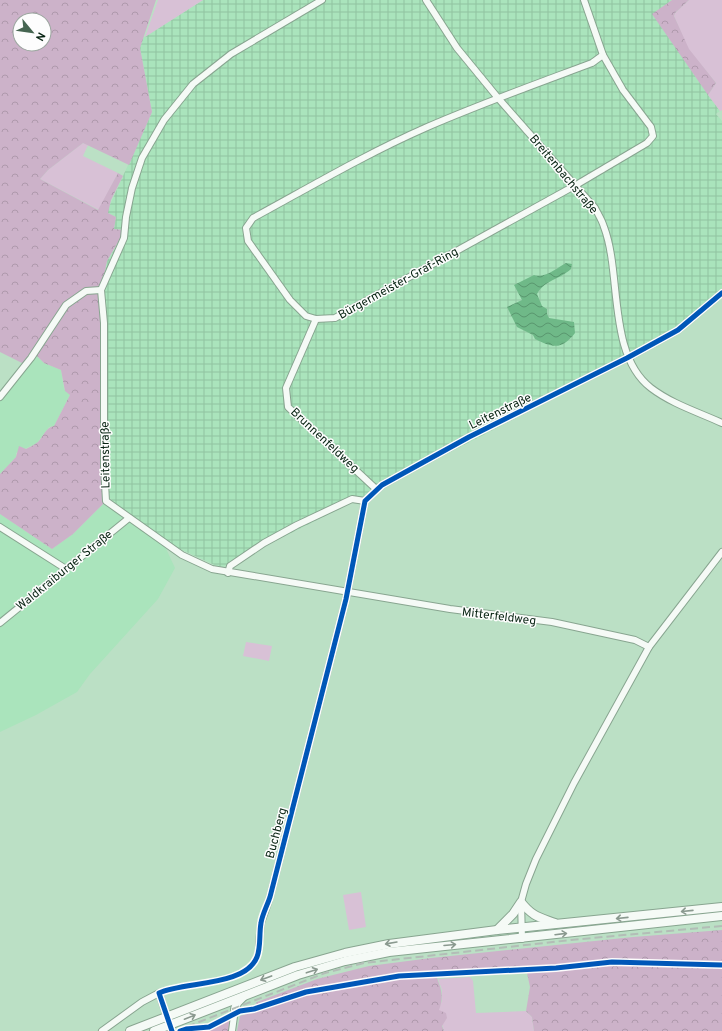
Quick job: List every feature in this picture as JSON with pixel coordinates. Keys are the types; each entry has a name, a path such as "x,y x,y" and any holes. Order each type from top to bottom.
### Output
{"main road":[{"path":"497,930 513,914 522,902 535,917 558,924"},
{"path":"130,1031 319,959 396,942 521,927 722,907"},
{"path":"154,1031 246,994 322,967 389,952 522,939 722,916"},
{"path":"235,1009 237,1003 246,994"},
{"path":"223,1003 231,1004 235,1009"}],"street":[{"name":"Leitenstraße","path":"322,0 232,54 193,84 183,95 157,131 142,158 132,188 124,238 101,290 105,391 104,466 106,501 182,555 212,569 228,573 348,591"},
{"name":"Breitenbachstraße","path":"426,0 456,48 595,208 604,226 627,358 641,378 651,388 679,405 722,423"},
{"name":"Bürgermeister-Graf-Ring","path":"316,319 335,318 576,185 647,144 653,136 652,126 623,90 602,55 584,0"},
{"path":"316,319 306,316 290,300 248,240 246,228 253,218 324,179 424,129 498,98 592,63 602,55"},
{"path":"0,397 31,358 61,312 72,299 86,290 101,290"},
{"name":"Leitenstraße","path":"365,501 376,489 469,437 627,358 678,330 722,293"},
{"name":"Brunnenfeldweg","path":"316,319 286,388 288,406 376,489"},
{"path":"228,573 230,566 264,543 297,525 352,499 365,501 348,591"},
{"name":"Waldkraiburger Straße","path":"0,623 129,518"},
{"path":"0,527 66,569"},
{"path":"522,939 522,902 528,878 577,777 649,647 722,552"},
{"name":"Mitterfeldweg","path":"348,591 450,609 552,622 634,640 649,647"},
{"name":"Buchberg","path":"259,944 261,923 270,897 348,591"},
{"path":"102,1031 142,1002 159,993 165,1011"},
{"path":"232,1031 235,1009"}],"shaded area":[{"path":"158,0 203,0 145,37"},
{"path":"203,0 672,0 666,5 705,90 720,111 716,114 722,121 722,291 635,357 363,497 221,568 141,531 106,494 101,290 107,261 115,248 116,250 125,230 113,229 116,217 108,213 108,209 152,112 140,48 143,38"},
{"path":"689,0 722,0 722,110 720,111 708,95 716,83 688,49 674,16 675,13"},
{"path":"83,143 88,145 83,156 118,173 99,210 40,179 48,170"},
{"path":"36,355 44,363 61,370 64,389 70,395 54,426 49,427 37,443 16,453 16,457 0,474 0,394"},
{"path":"106,501 162,540 175,568 158,599 90,674 77,692 36,715 0,732 0,514 52,549 73,534"},
{"path":"246,642 272,646 269,661 243,656"},
{"path":"361,892 366,927 349,930 343,895"},
{"path":"470,977 473,981 476,1013 526,1011 532,1017 534,1031 444,1031 438,1010 442,1001 442,990 438,979"}],"green space":[{"path":"0,0 156,0 140,48 152,112 129,165 83,143 48,170 40,179 98,210 118,173 123,176 111,200 108,213 116,217 114,229 125,230 107,261 101,290 106,501 73,534 52,549 0,514 0,474 16,457 19,446 26,449 32,446 38,442 49,428 54,426 70,395 65,391 61,370 44,363 36,355 24,364 0,352"},
{"path":"672,0 689,0 675,13 674,16 689,49 716,83 708,95 652,14"},
{"path":"722,930 722,1031 534,1031 532,1017 526,1011 530,987 526,968 435,972 442,995 439,1010 446,1013 447,1018 442,1026 444,1031 237,1031 240,1016 249,1013 257,1002 317,979 369,966 633,937"},
{"path":"232,1017 229,1031 184,1031 207,1029"}],"water":[{"path":"566,263 572,264 571,269 544,285 537,294 542,306 547,309 549,318 574,322 575,333 570,339 561,345 552,346 535,339 533,335 517,327 507,307 522,300 514,285 534,275 542,276"}],"tunnel":[{"path":"165,1013 172,1031"}],"railway":[{"path":"176,1031 325,973 364,963 571,940 722,926"}],"cycle path":[{"path":"172,1031 159,993 170,989 213,982 240,974 250,967 257,957 263,914 270,897 346,599 365,501 382,485 469,437 627,358 678,330 722,293"},
{"path":"180,1031 209,1027 240,1011 254,1009 306,992 399,976 556,968 612,962 722,965"}]}
